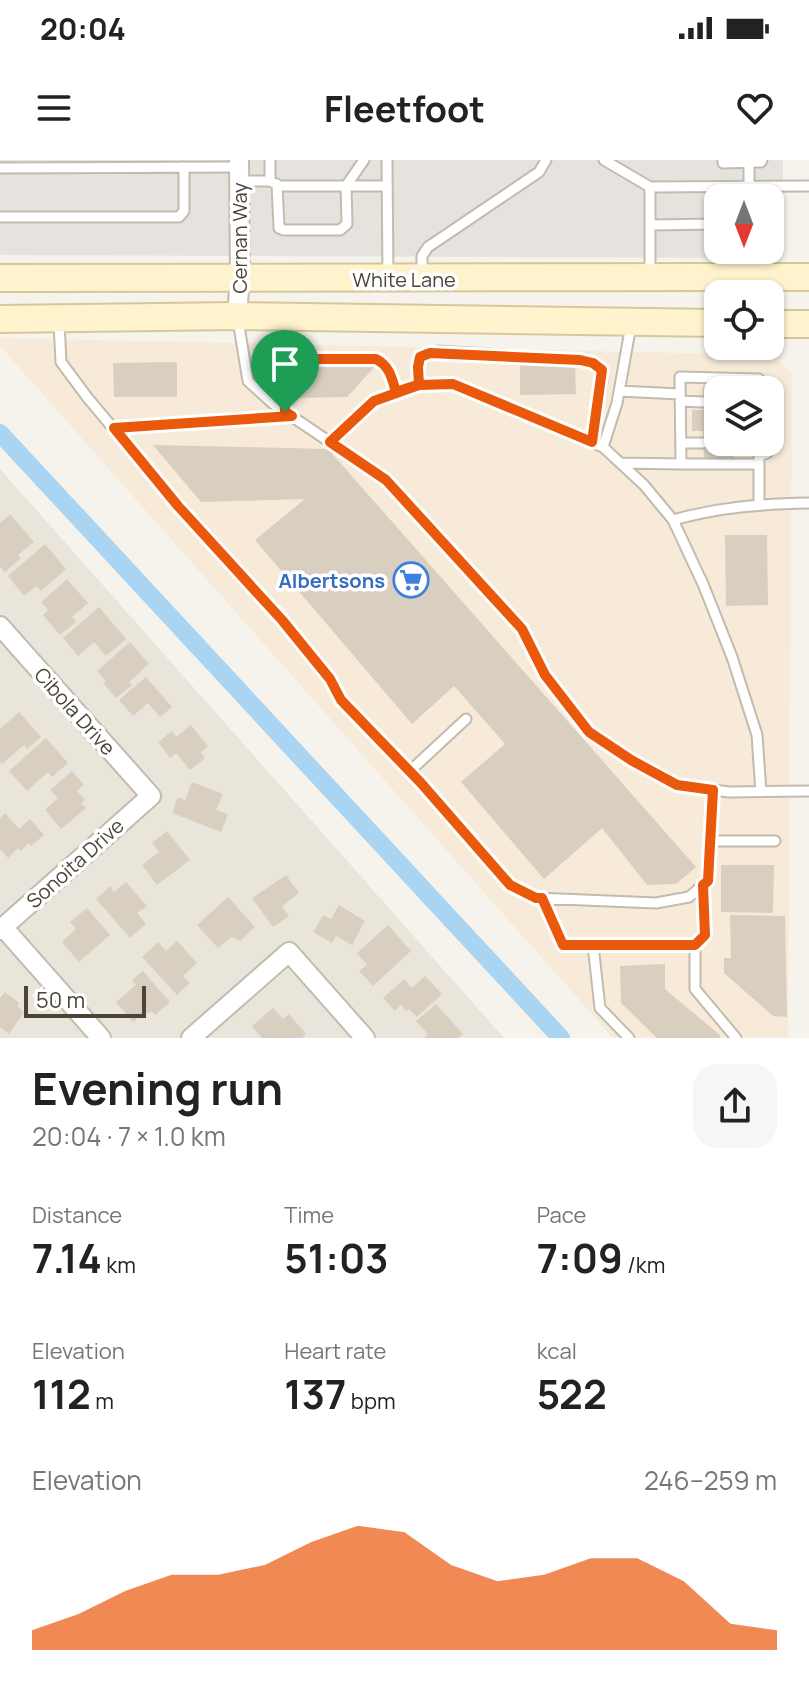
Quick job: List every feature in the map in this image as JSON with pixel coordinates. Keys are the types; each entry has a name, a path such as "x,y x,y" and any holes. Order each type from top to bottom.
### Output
{"main road":[{"name":"White Lane","path":"0,278 809,277"},
{"name":"White Lane","path":"0,319 237,316 704,323"},
{"path":"784,324 809,324"}],"street":[{"name":"Cernan Way","path":"237,316 240,277 239,169"},
{"name":"Cibola Drive","path":"0,626 151,796"},
{"name":"Sonoita Drive","path":"1,928 151,796"},
{"path":"1,928 101,1038"},
{"path":"191,1038 289,952 365,1038"}],"lane":[{"path":"270,160 277,223 284,230 340,230 345,227 346,186 364,160"},
{"path":"387,160 388,279"},
{"path":"422,279 424,250 539,172 546,160"},
{"path":"604,160 650,187 704,186"},
{"path":"723,160 723,163 762,160"},
{"path":"749,161 749,184"},
{"path":"0,217 179,217 184,211 184,167"},
{"path":"0,168 239,169 274,182 387,186"},
{"path":"784,186 809,186"},
{"path":"650,187 650,278"},
{"path":"650,225 704,224"},
{"path":"237,316 248,381 289,414 386,480 522,629 545,675 589,732 677,785 713,790 809,791"},
{"path":"59,319 61,362 178,506 282,620 330,679 341,700 410,771 510,885 536,898 656,903 689,897 708,881 713,790"},
{"path":"603,447 619,391 631,322"},
{"path":"419,385 420,357 439,351 593,363 602,370 603,377 592,442"},
{"path":"289,414 284,378 286,364 291,359 376,359 383,362 390,373 396,392"},
{"path":"681,464 680,377 704,378"},
{"path":"330,442 374,401 419,385 453,384 603,447 644,485 673,520 703,584 732,657 757,735 761,792"},
{"path":"619,391 703,402"},
{"path":"114,428 289,414"},
{"path":"681,443 703,443"},
{"path":"759,456 759,504"},
{"path":"621,463 681,464 759,460 764,456"},
{"path":"673,520 713,509 809,503"},
{"path":"410,771 466,719"},
{"path":"711,841 775,841"},
{"path":"542,898 563,945 695,945 705,935 703,885"},
{"path":"593,945 600,1008 629,1038"},
{"path":"695,945 695,989 736,1038"}],"shaded area":[{"path":"0,160 783,160 783,184 704,184 704,258 0,255"},
{"path":"0,338 704,353 704,360 780,360 792,375 788,1038 613,1038 0,346"},
{"path":"0,469 504,1038 0,1038"}],"building":[{"path":"177,362 177,397 114,397 113,363"},
{"path":"379,362 347,397 292,398 292,363"},
{"path":"520,363 575,364 576,394 520,395"},
{"path":"704,386 704,456 733,456 733,460 704,460 703,431 692,431 692,410 703,410"},
{"path":"153,445 328,449 696,867 676,884 647,885 602,828 544,879 461,782 505,744 454,686 412,724 255,540 305,499 201,502"},
{"path":"10,514 34,542 18,555 21,558 5,572 0,567 0,523"},
{"path":"725,535 767,535 768,605 726,606"},
{"path":"45,544 66,569 41,591 36,586 24,596 8,576"},
{"path":"67,579 88,603 72,617 76,622 60,635 43,615 48,610 41,602"},
{"path":"99,607 126,639 106,656 94,642 78,656 63,638"},
{"path":"130,642 149,664 129,682 132,685 116,698 97,671"},
{"path":"146,677 172,707 160,717 148,703 133,716 119,700"},
{"path":"19,712 41,737 27,749 24,745 2,764 0,729"},
{"path":"191,725 208,746 201,752 205,758 190,770 176,753 170,758 158,742 172,731 176,737"},
{"path":"46,738 68,763 52,777 48,772 27,791 9,771"},
{"path":"72,771 84,785 77,791 85,800 81,803 86,808 61,829 45,810 58,798 50,790"},
{"path":"192,782 223,794 216,810 228,814 221,832 172,813 178,797 185,800"},
{"path":"5,813 19,829 30,819 44,835 31,846 29,843 20,851 18,848 8,858 0,849 0,818"},
{"path":"167,831 190,860 157,885 142,865 159,852 152,843"},
{"path":"721,865 774,865 773,913 721,912"},
{"path":"286,875 299,893 282,906 289,916 273,927 252,898"},
{"path":"126,882 147,906 137,913 146,924 130,938 96,899 110,886 114,892"},
{"path":"228,897 255,927 240,941 231,937 218,948 197,925"},
{"path":"339,905 365,921 352,945 336,936 332,943 313,932 323,915 331,919"},
{"path":"87,908 110,935 79,962 62,942 76,929 70,922"},
{"path":"730,915 785,916 787,1017 773,1016 724,973 724,958 731,958"},
{"path":"388,925 411,951 373,986 359,971 367,965 357,953"},
{"path":"177,941 197,963 183,976 190,983 177,995 142,957 158,942 166,951"},
{"path":"665,964 665,989 720,1038 657,1038 621,1003 620,966"},
{"path":"143,971 170,1002 155,1015 152,1011 148,1014 146,1011 133,1022 116,1002 136,985 132,980"},
{"path":"425,976 442,994 417,1017 401,1005 395,1011 383,998 404,979 412,988"},
{"path":"5,992 19,1003 17,1006 24,1012 9,1034 0,1027 0,998"},
{"path":"436,1004 463,1034 458,1038 424,1038 428,1034 416,1021"},
{"path":"273,1008 283,1019 289,1014 306,1034 302,1038 262,1038 252,1026"}],"waterway":[{"path":"0,433 561,1038"}],"place":[{"name":"Albertsons","path":"411,580"}],"route":[{"path":"285,412 284,378 286,364 291,359 376,359 383,362 390,373 396,392 417,385 419,385 453,384 592,442 602,370 593,363 580,360 439,351 430,353 420,357 419,385 374,401 330,442 386,480 522,629 545,675 589,732 677,785 713,790 708,881 703,885 705,935 695,945 563,945 542,898 510,885 421,783 341,700 330,679 282,620 178,506 114,428 292,416 285,412"}]}
